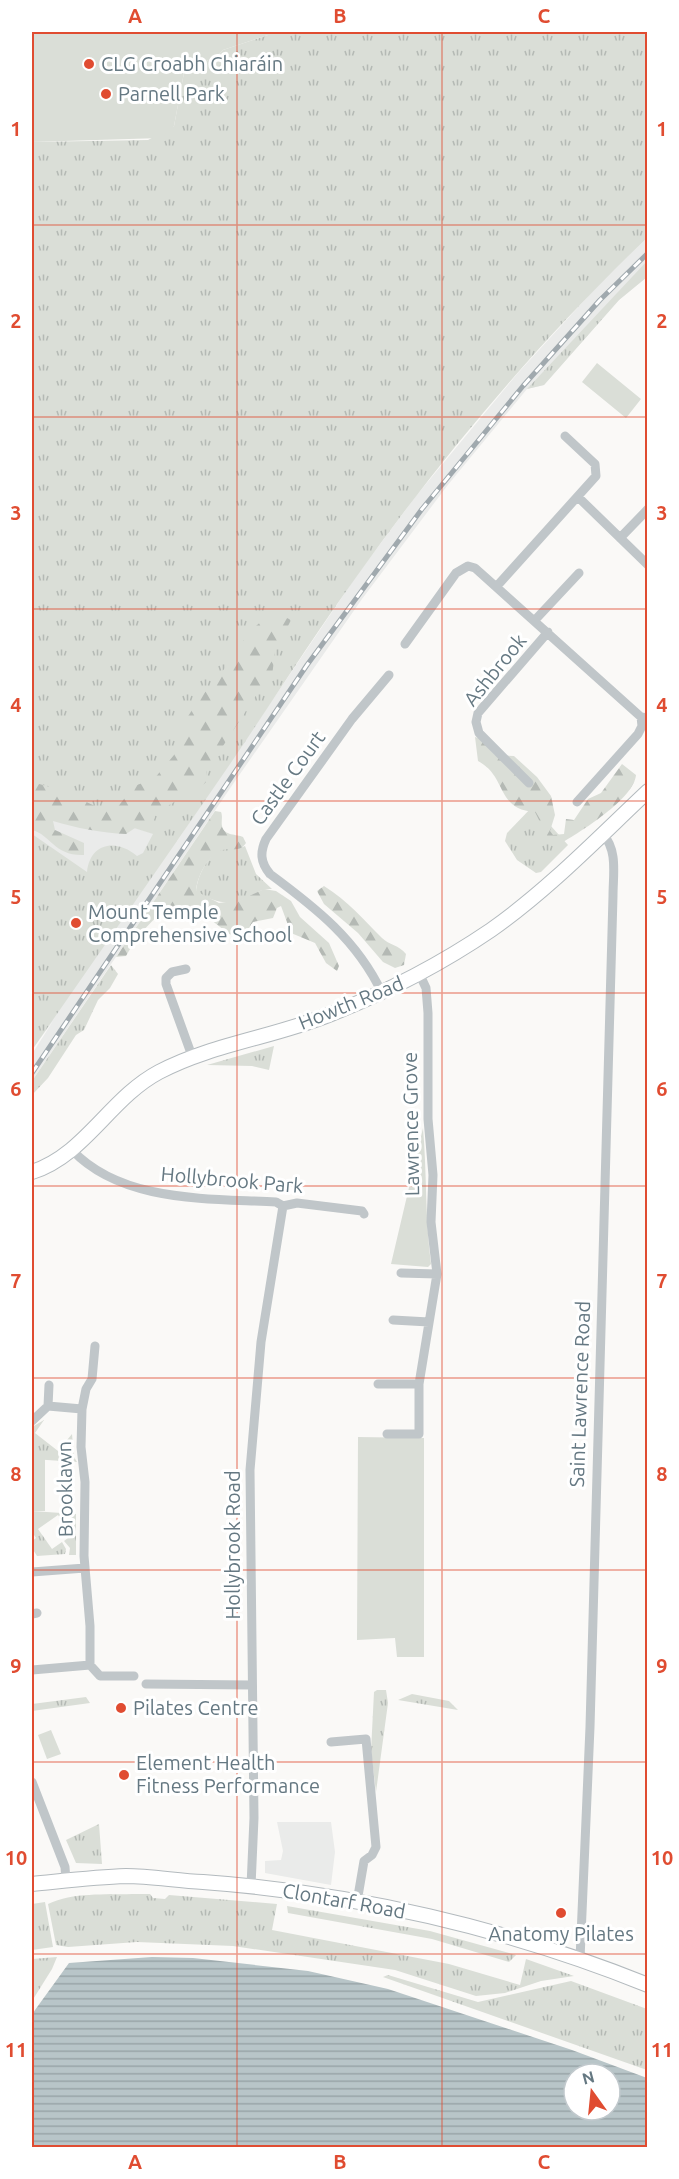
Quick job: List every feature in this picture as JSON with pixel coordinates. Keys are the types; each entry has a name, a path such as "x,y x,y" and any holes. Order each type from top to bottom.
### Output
{"main road":[{"name":"Howth Road","path":"32,1172 54,1162 72,1149 133,1088 192,1056 322,1017 381,993 419,974 492,929 603,834 648,790"},
{"name":"Clontarf Road","path":"32,1884 128,1876 251,1886 357,1902 463,1926 580,1959 648,1985"}],"street":[{"path":"496,586 596,476 597,469 565,436"},
{"path":"578,497 648,565"},
{"path":"620,538 648,509"},
{"name":"Ashbrook","path":"405,644 462,568 475,568 644,717 638,734 577,802"},
{"name":"Ashbrook","path":"535,620 579,573"},
{"name":"Ashbrook","path":"529,783 478,733 476,722 478,713 548,632"},
{"name":"Castle Court","path":"381,993 370,970 343,934 270,874 262,859 262,849 266,839 352,719 389,675"},
{"name":"Saint Lawrence Road","path":"580,1959 589,1738 613,864 612,843 603,834"},
{"path":"186,969 172,972 166,978 166,984 192,1056"},
{"name":"Lawrence Grove","path":"387,1434 419,1434 419,1384 437,1274 431,1222 433,1175 428,1119 428,1013 426,988 419,974"},
{"name":"Hollybrook Park","path":"72,1149 85,1164 100,1174 149,1191 276,1202 283,1206 297,1203 362,1211 364,1214"},
{"name":"Hollybrook Road","path":"251,1886 252,1433 261,1342 283,1206"},
{"path":"401,1273 437,1274"},
{"path":"393,1320 429,1322"},
{"name":"Brooklawn","path":"90,1665 85,1568 86,1482 81,1447 82,1409 86,1389 92,1379 95,1346"},
{"path":"378,1384 419,1384"},
{"path":"49,1385 48,1406 82,1409"},
{"name":"Brooklawn","path":"32,1421 48,1406"},
{"path":"32,1572 85,1568"},
{"path":"32,1670 90,1665 100,1676 134,1676"},
{"path":"146,1684 252,1685"},
{"path":"331,1742 366,1739 376,1847 372,1855 364,1861 357,1902"},
{"path":"32,1782 66,1867 66,1881"}],"shaded area":[{"path":"647,238 647,277 619,300 544,385 527,389 447,486 362,599 233,784 32,1081 32,1054 53,1021 32,1050 32,796 177,841 357,575 416,496 517,374 602,281"},
{"path":"277,1822 331,1822 335,1852 331,1885 265,1873 265,1861 281,1860 283,1851"},
{"path":"152,1957 193,1958 308,1971 388,1989 604,2062 562,2062 562,2122 622,2122 622,2069 647,2078 647,2147 32,2147 32,2015 69,1963"}],"green space":[{"name":"Parnell Park","path":"32,32 268,32 268,35 223,50 215,58 200,63 186,62 174,126 161,138 32,142"},
{"path":"268,32 647,32 647,238 531,358 424,486 324,623 228,767 32,1050 32,834 87,872 89,862 99,849 105,846 121,847 137,856 143,853 153,834 32,796 32,142 148,140 174,126 186,62 200,63 215,58 223,50 268,35"},
{"path":"647,261 647,277 619,300 544,385 527,389"},
{"path":"597,363 641,399 626,418 582,382"},
{"path":"273,611 291,620 275,652 272,676 257,694 206,772 208,780 204,784 156,813 152,827 141,824 126,834 89,830 53,821 55,830 84,843 84,855 59,849 44,836 32,830 32,782 61,790 97,807 117,808 134,786 154,779 174,755 179,730 200,698 225,668 249,632"},
{"path":"475,737 481,739 495,755 514,756 537,777 551,796 555,815 550,831 553,835 564,834 566,819 574,820 588,799 601,793 622,764 636,775 626,794 605,814 560,844 548,838 535,812 522,810 507,799 494,775 478,761"},
{"path":"533,806 568,845 541,872 536,873 517,860 505,841 507,833"},
{"path":"215,811 221,812 225,832 243,837 246,843 240,848 227,849 215,854 201,874 196,891 219,903 241,900 264,889 276,891 291,901 300,917 329,943 339,966 337,971 326,963 315,943 291,933 281,906 277,908 273,918 253,922 247,931 238,936 229,934 201,912 171,907 162,911 137,937 126,956 116,957"},
{"path":"245,846 256,874 272,889 260,891 235,902 216,901 196,892 201,874 215,853"},
{"path":"324,886 348,904 385,940 403,951 406,954 404,965 395,968 383,962 358,933 324,904 317,891"},
{"path":"111,965 118,974 110,988 98,1000 84,1030 76,1035 48,1078 32,1095 32,1081"},
{"path":"274,1046 269,1070 252,1066 207,1065"},
{"path":"423,1128 431,1264 428,1267 391,1264"},
{"path":"44,1420 35,1433 58,1451 72,1434 74,1457 77,1462 32,1459 32,1427"},
{"path":"358,1437 424,1438 424,1657 397,1657 395,1638 357,1640"},
{"path":"32,1459 45,1459 45,1511 32,1511"},
{"path":"32,1511 76,1514 76,1555 69,1555 70,1548 64,1541 72,1535 58,1515 38,1529 52,1549 62,1542 66,1549 65,1554 37,1556 32,1548 32,1541 36,1538 32,1532"},
{"path":"386,1690 388,1703 376,1792 371,1751 374,1692"},
{"path":"412,1694 449,1701 458,1710 398,1700"},
{"path":"86,1697 90,1703 32,1711 32,1704"},
{"path":"51,1730 61,1754 47,1759 38,1735"},
{"path":"99,1824 102,1864 76,1863 66,1840"},
{"path":"150,1894 153,1898 165,1899 169,1895 277,1904 272,1930 449,1964 520,1985 526,1959 574,1976 541,1981 505,1993 476,1996 395,1970 233,1946 137,1942 68,1947 56,1945 48,1904 78,1896"},
{"path":"45,1902 53,1947 32,1950 32,1904"},
{"path":"287,1906 430,1931 516,1955 509,1962 432,1939 288,1913"},
{"path":"57,1957 52,1969 32,2001 32,1959"},
{"path":"388,1975 478,2002 571,1981 647,2009 647,2070 383,1977"}],"railway":[{"path":"32,1073 307,665 422,509 523,386 600,300 648,253"}],"place":[{"name":"CLG Croabh Chiaráin","path":"89,64"},
{"name":"Parnell Park","path":"106,94"},
{"name":"Mount Temple Comprehensive School","path":"76,923"},
{"name":"Pilates Centre","path":"121,1708"},
{"name":"Element Health Fitness Performance","path":"124,1775"},
{"name":"Anatomy Pilates","path":"561,1913"}]}
